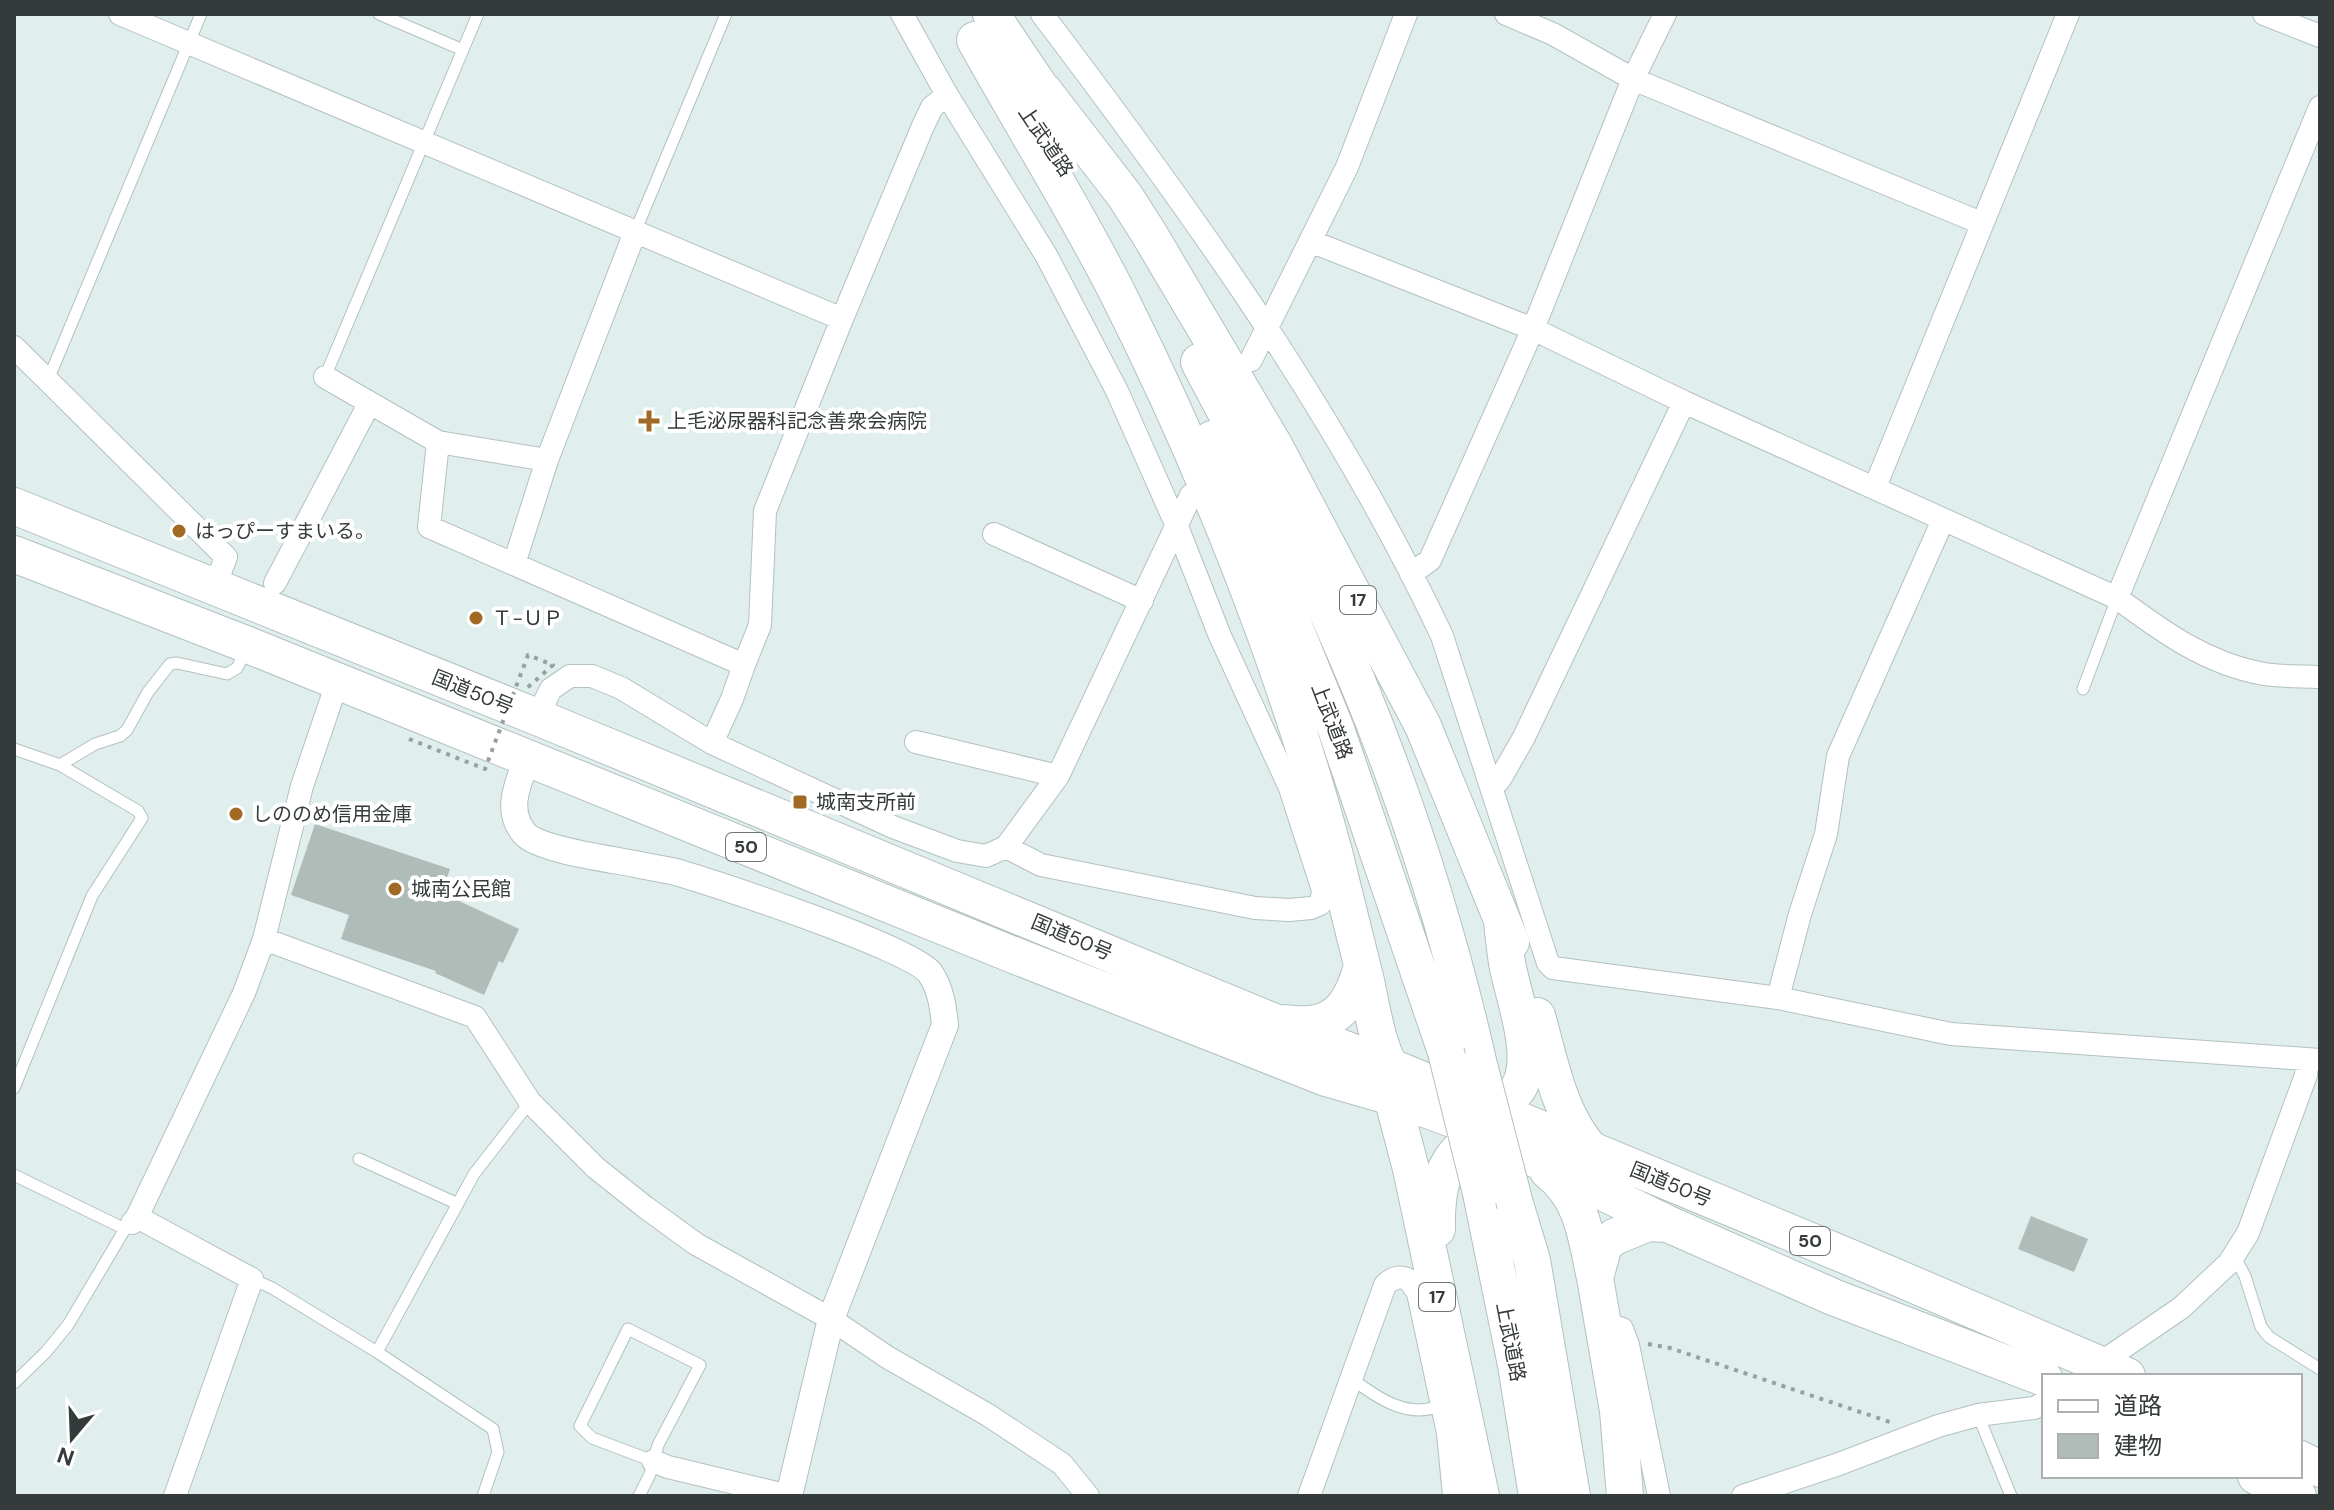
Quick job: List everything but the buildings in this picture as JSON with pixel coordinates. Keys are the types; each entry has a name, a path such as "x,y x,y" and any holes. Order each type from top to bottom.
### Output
{"highway":[{"name":"上武道路","path":"974,23 1044,91 1171,309 1291,537 1329,616 1377,731 1414,831 1451,953 1532,1260 1572,1496"},
{"name":"上武道路","path":"974,23 1095,215 1144,302 1258,538 1336,729 1446,1052 1481,1193 1516,1365 1537,1496"},
{"name":"17","path":"974,23 1119,295 1193,453 1277,670 1326,821 1391,1082 1439,1305 1451,1401 1481,1496"},
{"name":"17","path":"1044,91 1141,220 1274,445 1423,726 1522,968 1565,1106 1580,1138 1592,1151"},
{"name":"国道50号","path":"14,506 214,589 532,702 1272,1021 1391,1082 1494,1128 1668,1224 1833,1297 2042,1377"},
{"name":"国道50号","path":"14,554 1326,1078 1391,1082"},
{"name":"17","path":"1494,1128 1508,1099 1519,1088 1526,1062 1502,920"},
{"path":"1272,1021 1308,1025 1337,1015 1355,989 1362,966"},
{"path":"1439,1305 1445,1294 1437,1229 1440,1181 1458,1152 1494,1128 1564,1184 1581,1214 1618,1411 1625,1496"},
{"name":"国道50号","path":"1494,1128 1592,1151 2103,1372"},
{"path":"1595,1278 1604,1245 1614,1237 1648,1223 1668,1224"},
{"path":"2302,1460 2320,1469"},
{"path":"2260,1478 2298,1496"}],"street":[{"path":"120,14 842,319"},
{"path":"902,14 947,95 1054,269 1117,391 1176,524 1220,636 1294,797 1322,887 1322,900 1311,908 1255,908 1041,865 1006,847"},
{"path":"1251,360 1347,167 1406,14"},
{"path":"1506,14 1553,34 1633,79 1981,223"},
{"path":"1411,574 1430,560 1533,329 1633,79 1665,14"},
{"path":"1875,487 2068,14"},
{"path":"2264,14 2320,36"},
{"path":"1048,16 1267,330 1322,416 1411,574 1442,636 1548,963 1553,968 1778,998 1951,1034 2313,1060 2254,1218 2234,1256 2211,1282 2103,1372"},
{"path":"712,743 760,625 765,511 923,126 932,107 947,95"},
{"path":"2117,598 2320,107"},
{"path":"514,564 547,460 635,232"},
{"path":"1310,241 1533,329 1684,402 2117,598 2174,639 2211,659 2266,674 2320,677"},
{"path":"14,347 226,557 214,589"},
{"path":"325,377 438,442 547,460"},
{"path":"1492,788 1523,739 1684,402"},
{"path":"275,583 369,404"},
{"path":"438,442 429,527 744,665"},
{"path":"532,702 570,676 592,676 621,688 712,743 893,827 957,851 986,856 1006,847 1058,776 1191,495"},
{"path":"1778,998 1800,914 1826,834 1838,756 1943,520"},
{"path":"994,534 1142,601"},
{"path":"175,1496 252,1279 131,1223 244,993 264,939 302,786 337,683"},
{"path":"916,742 1058,776"},
{"path":"527,759 514,795 515,815 523,832 532,840 561,849 675,872 843,930 905,956 929,972 942,1000 945,1025 831,1319 789,1496 653,1461"},
{"path":"264,939 475,1017 530,1102 596,1168 696,1244 831,1319 887,1357 988,1415 1062,1464 1088,1496"},
{"path":"1309,1496 1385,1285 1392,1278 1404,1278 1413,1284 1418,1293 1451,1401 1448,1433 1454,1496"},
{"path":"1604,1329 1613,1326 1622,1329 1628,1345 1659,1496"},
{"path":"1743,1496 1978,1415 2034,1408 2042,1404"}],"lane":[{"path":"48,380 201,14"},
{"path":"379,14 463,50"},
{"path":"325,377 478,14"},
{"path":"635,232 726,14"},
{"path":"2083,689 2117,598"},
{"path":"60,765 95,744 120,736 127,730 148,692 170,664 227,674 237,668 248,645"},
{"path":"14,749 60,765 138,811 142,818 92,896 14,1088"},
{"path":"377,1352 474,1174 530,1102"},
{"path":"359,1159 458,1204"},
{"path":"14,1175 131,1223 68,1325 14,1383"},
{"path":"2234,1256 2245,1276 2261,1327 2279,1346 2320,1369"},
{"path":"252,1279 377,1352 493,1429 498,1452 483,1496"},
{"path":"639,1496 650,1474 658,1445 700,1365 628,1329 580,1426 592,1438 653,1461"},
{"path":"1351,1377 1399,1408 1410,1411 1425,1411 1451,1401"},
{"path":"1978,1415 2011,1496"}],"path":[{"path":"409,739 485,769 528,655 553,665 532,702"},
{"path":"1670,1348 1893,1423 1912,1436"}],"place":[{"name":"上毛泌尿器科記念善衆会病院","path":"649,421"},
{"name":"はっぴーすまいる。","path":"179,531"},
{"name":"Ｔ−ＵＰ","path":"476,618"},
{"name":"城南支所前","path":"800,802"},
{"name":"しののめ信用金庫","path":"236,814"},
{"name":"城南公民館","path":"395,889"}]}
